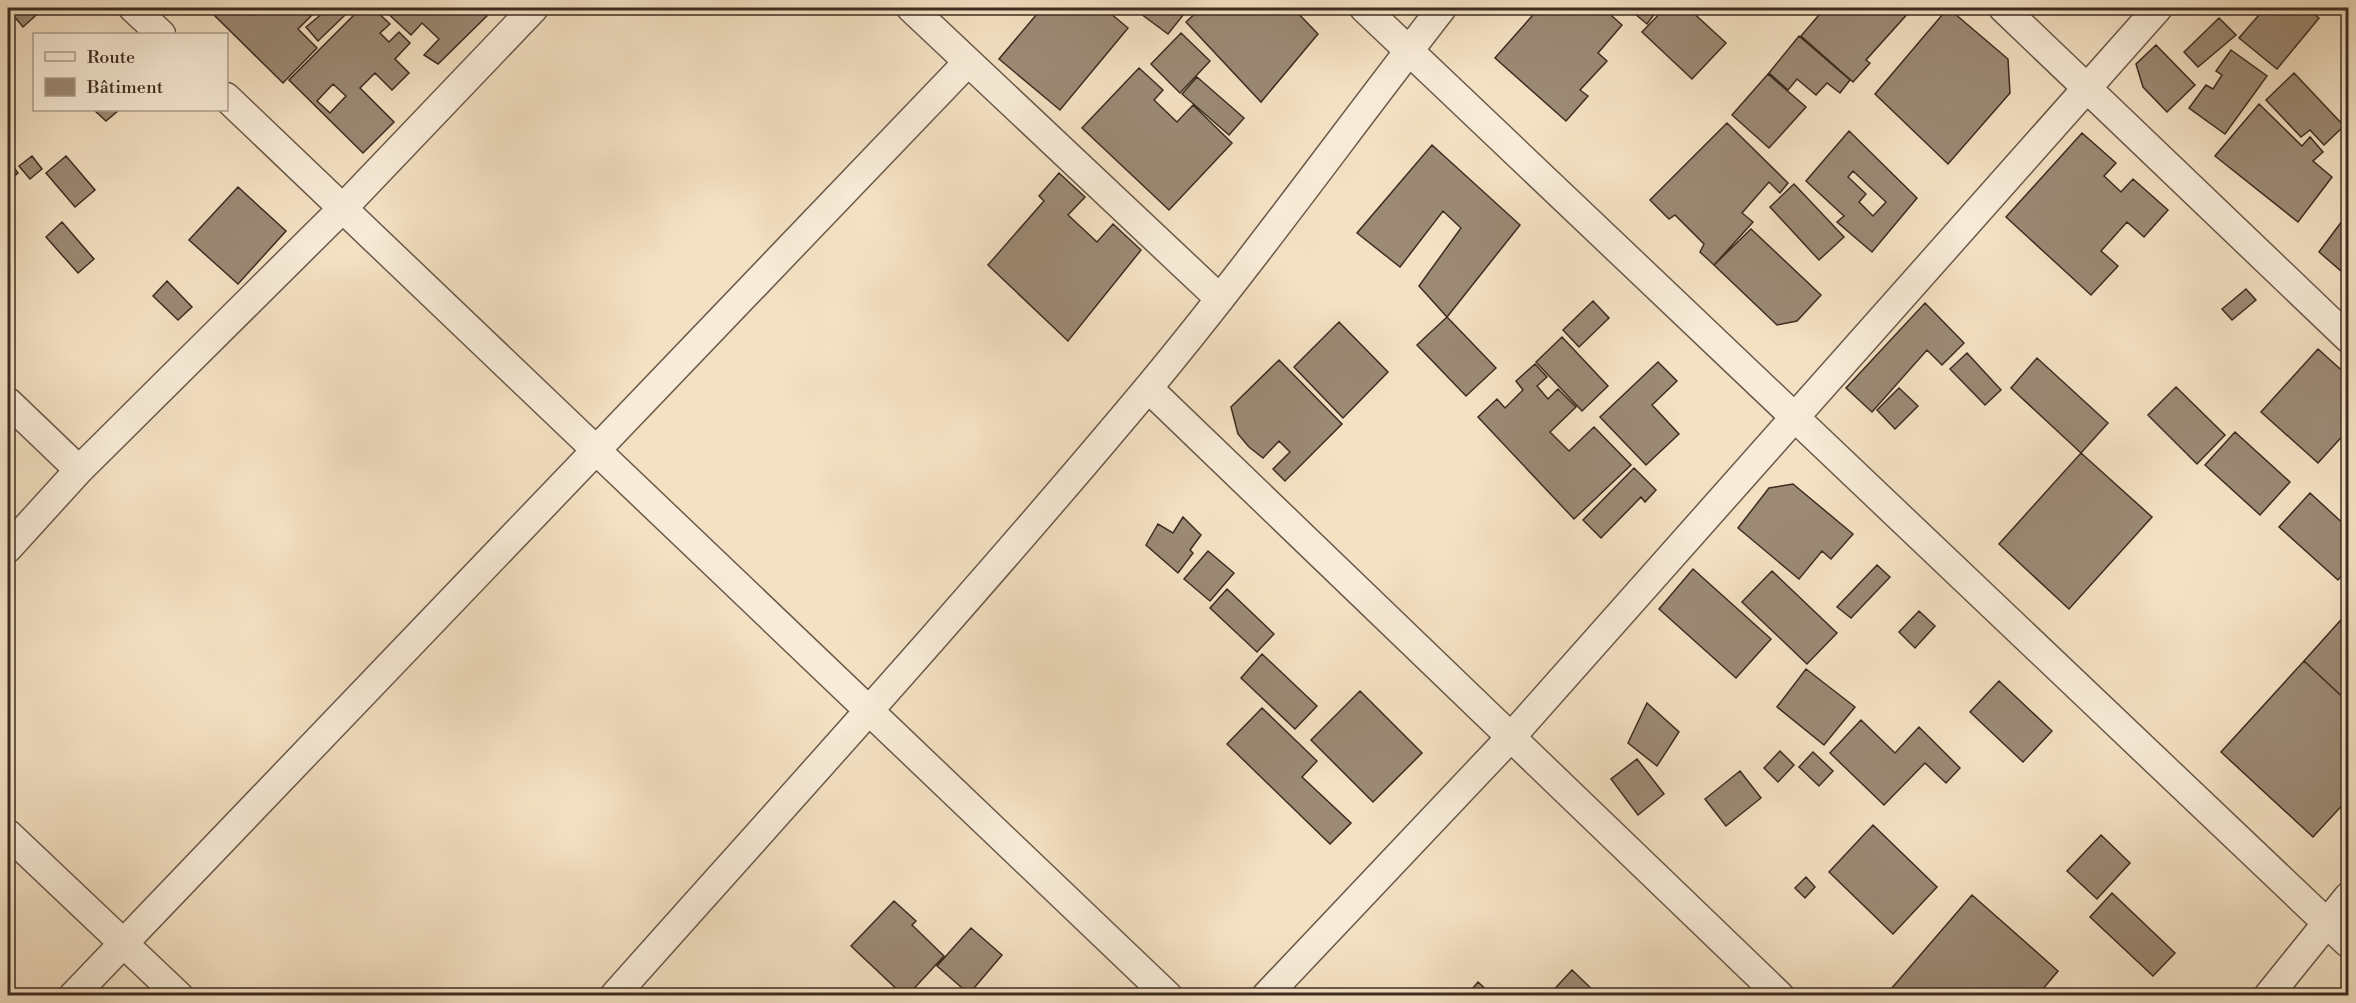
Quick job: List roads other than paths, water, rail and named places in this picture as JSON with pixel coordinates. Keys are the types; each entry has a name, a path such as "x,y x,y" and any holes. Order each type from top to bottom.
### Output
{"street":[{"path":"133,8 160,33"},
{"path":"8,548 79,470 343,208 534,8"},
{"path":"911,8 1220,299"},
{"path":"1364,8 2349,943"},
{"path":"614,996 868,710 1148,388 1220,299 1442,8"},
{"path":"2003,8 2349,338"},
{"path":"1266,996 1511,737 2158,8"},
{"path":"73,996 968,62"},
{"path":"228,99 1168,996"},
{"path":"1148,388 1780,996"},
{"path":"8,402 79,470"},
{"path":"8,834 178,996"},
{"path":"2268,996 2349,897"}]}
